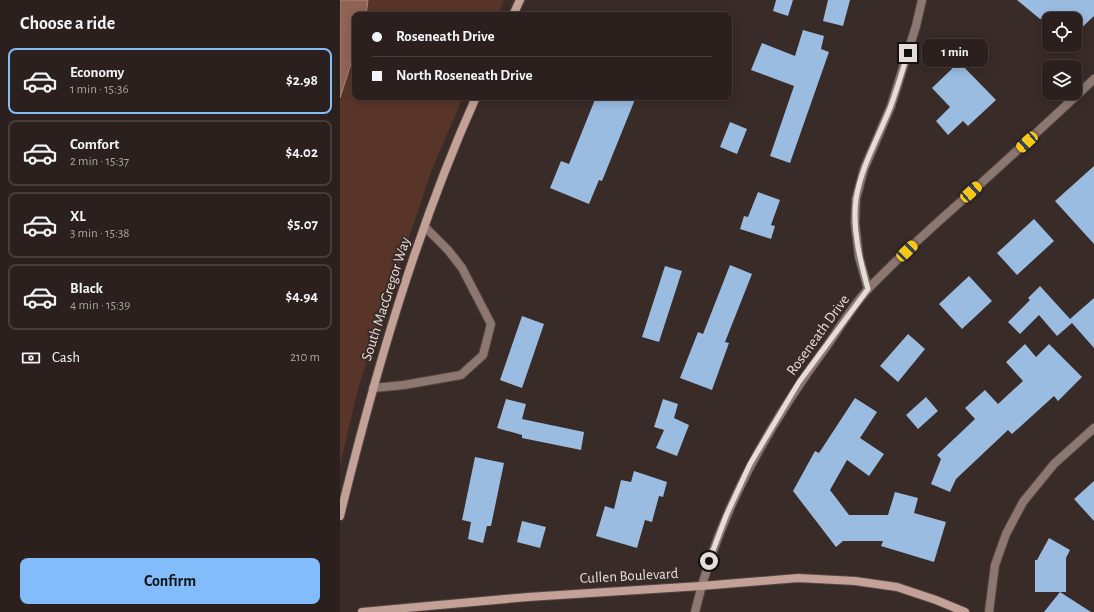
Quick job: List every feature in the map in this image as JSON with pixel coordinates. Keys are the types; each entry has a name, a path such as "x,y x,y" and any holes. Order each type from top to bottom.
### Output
{"street":[{"path":"514,12 520,0"},
{"path":"868,289 859,256 855,223 856,199 864,169 893,99 916,26 922,0"},
{"name":"Roseneath Drive","path":"695,612 701,586 713,548 750,464 799,382 868,289 927,232 1049,122 1094,79"},
{"name":"South MacGregor Way","path":"340,516 373,388 402,291 461,129 475,100"},
{"path":"373,388 404,385 461,375 484,355 492,324 462,268 448,250 425,227"},
{"path":"989,612 995,565 1006,534 1023,502 1054,464 1094,428"},
{"name":"Cullen Boulevard","path":"362,612 543,596 798,578 855,581 897,587 936,600 965,612"}],"shaded area":[{"path":"340,0 504,0 499,12 352,12 352,100 462,100 432,169 359,385 340,465"},
{"path":"340,0 368,0 366,12 352,12 352,60 340,98"}],"building":[{"path":"776,0 793,0 788,16 773,11"},
{"path":"828,0 850,0 843,26 823,21"},
{"path":"1017,0 1094,0 1094,16 1082,27 1082,12 1042,12 1042,19 1040,19"},
{"path":"803,30 824,36 821,49 829,52 790,163 770,156 794,86 751,70 762,43 795,56"},
{"path":"959,62 996,100 968,126 963,121 948,135 936,121 950,107 932,88"},
{"path":"595,100 635,100 602,181 599,180 589,204 550,188 561,161 569,164"},
{"path":"730,122 747,129 737,154 720,147"},
{"path":"1094,166 1094,244 1055,201"},
{"path":"758,192 780,200 771,225 775,226 771,239 740,229 744,216 748,217"},
{"path":"1034,219 1054,241 1017,275 997,253"},
{"path":"730,265 752,274 725,342 729,343 712,390 680,378 698,332 703,334"},
{"path":"665,266 682,271 659,342 642,337"},
{"path":"969,276 992,301 962,329 939,304"},
{"path":"1040,286 1070,319 1094,298 1094,348 1072,323 1057,336 1039,315 1020,334 1008,322 1030,300 1028,298"},
{"path":"522,316 544,324 522,388 500,380"},
{"path":"908,334 925,349 898,382 880,366"},
{"path":"1025,344 1036,357 1049,344 1082,377 1058,401 1054,396 1012,434 1008,430 956,479 950,492 931,484 941,459 937,455 975,419 965,408 985,390 998,404 1023,381 1006,362"},
{"path":"926,397 938,411 918,429 906,415"},
{"path":"855,398 877,412 860,438 884,454 869,476 847,460 830,490 849,515 888,515 895,492 918,498 914,513 946,522 934,562 881,546 883,541 843,541 836,547 793,491 815,451 819,453"},
{"path":"506,399 526,404 522,419 584,432 581,450 522,438 522,435 497,428"},
{"path":"663,399 678,404 674,418 689,425 677,456 656,448 664,430 654,427"},
{"path":"475,457 504,463 491,526 487,526 483,543 468,539 471,522 462,520"},
{"path":"634,471 667,482 663,497 659,496 652,522 645,520 637,548 596,536 605,506 614,509 621,480 631,482"},
{"path":"1094,481 1094,521 1074,499"},
{"path":"522,521 546,527 540,548 517,542"},
{"path":"1049,538 1070,550 1066,558 1066,592 1035,592 1035,560 1037,560"},
{"path":"1060,592 1091,612 1044,612"}],"route":[{"path":"709,561 726,516 750,464 799,382 868,289 859,256 855,223 856,199 864,169 891,106 908,53"}]}
